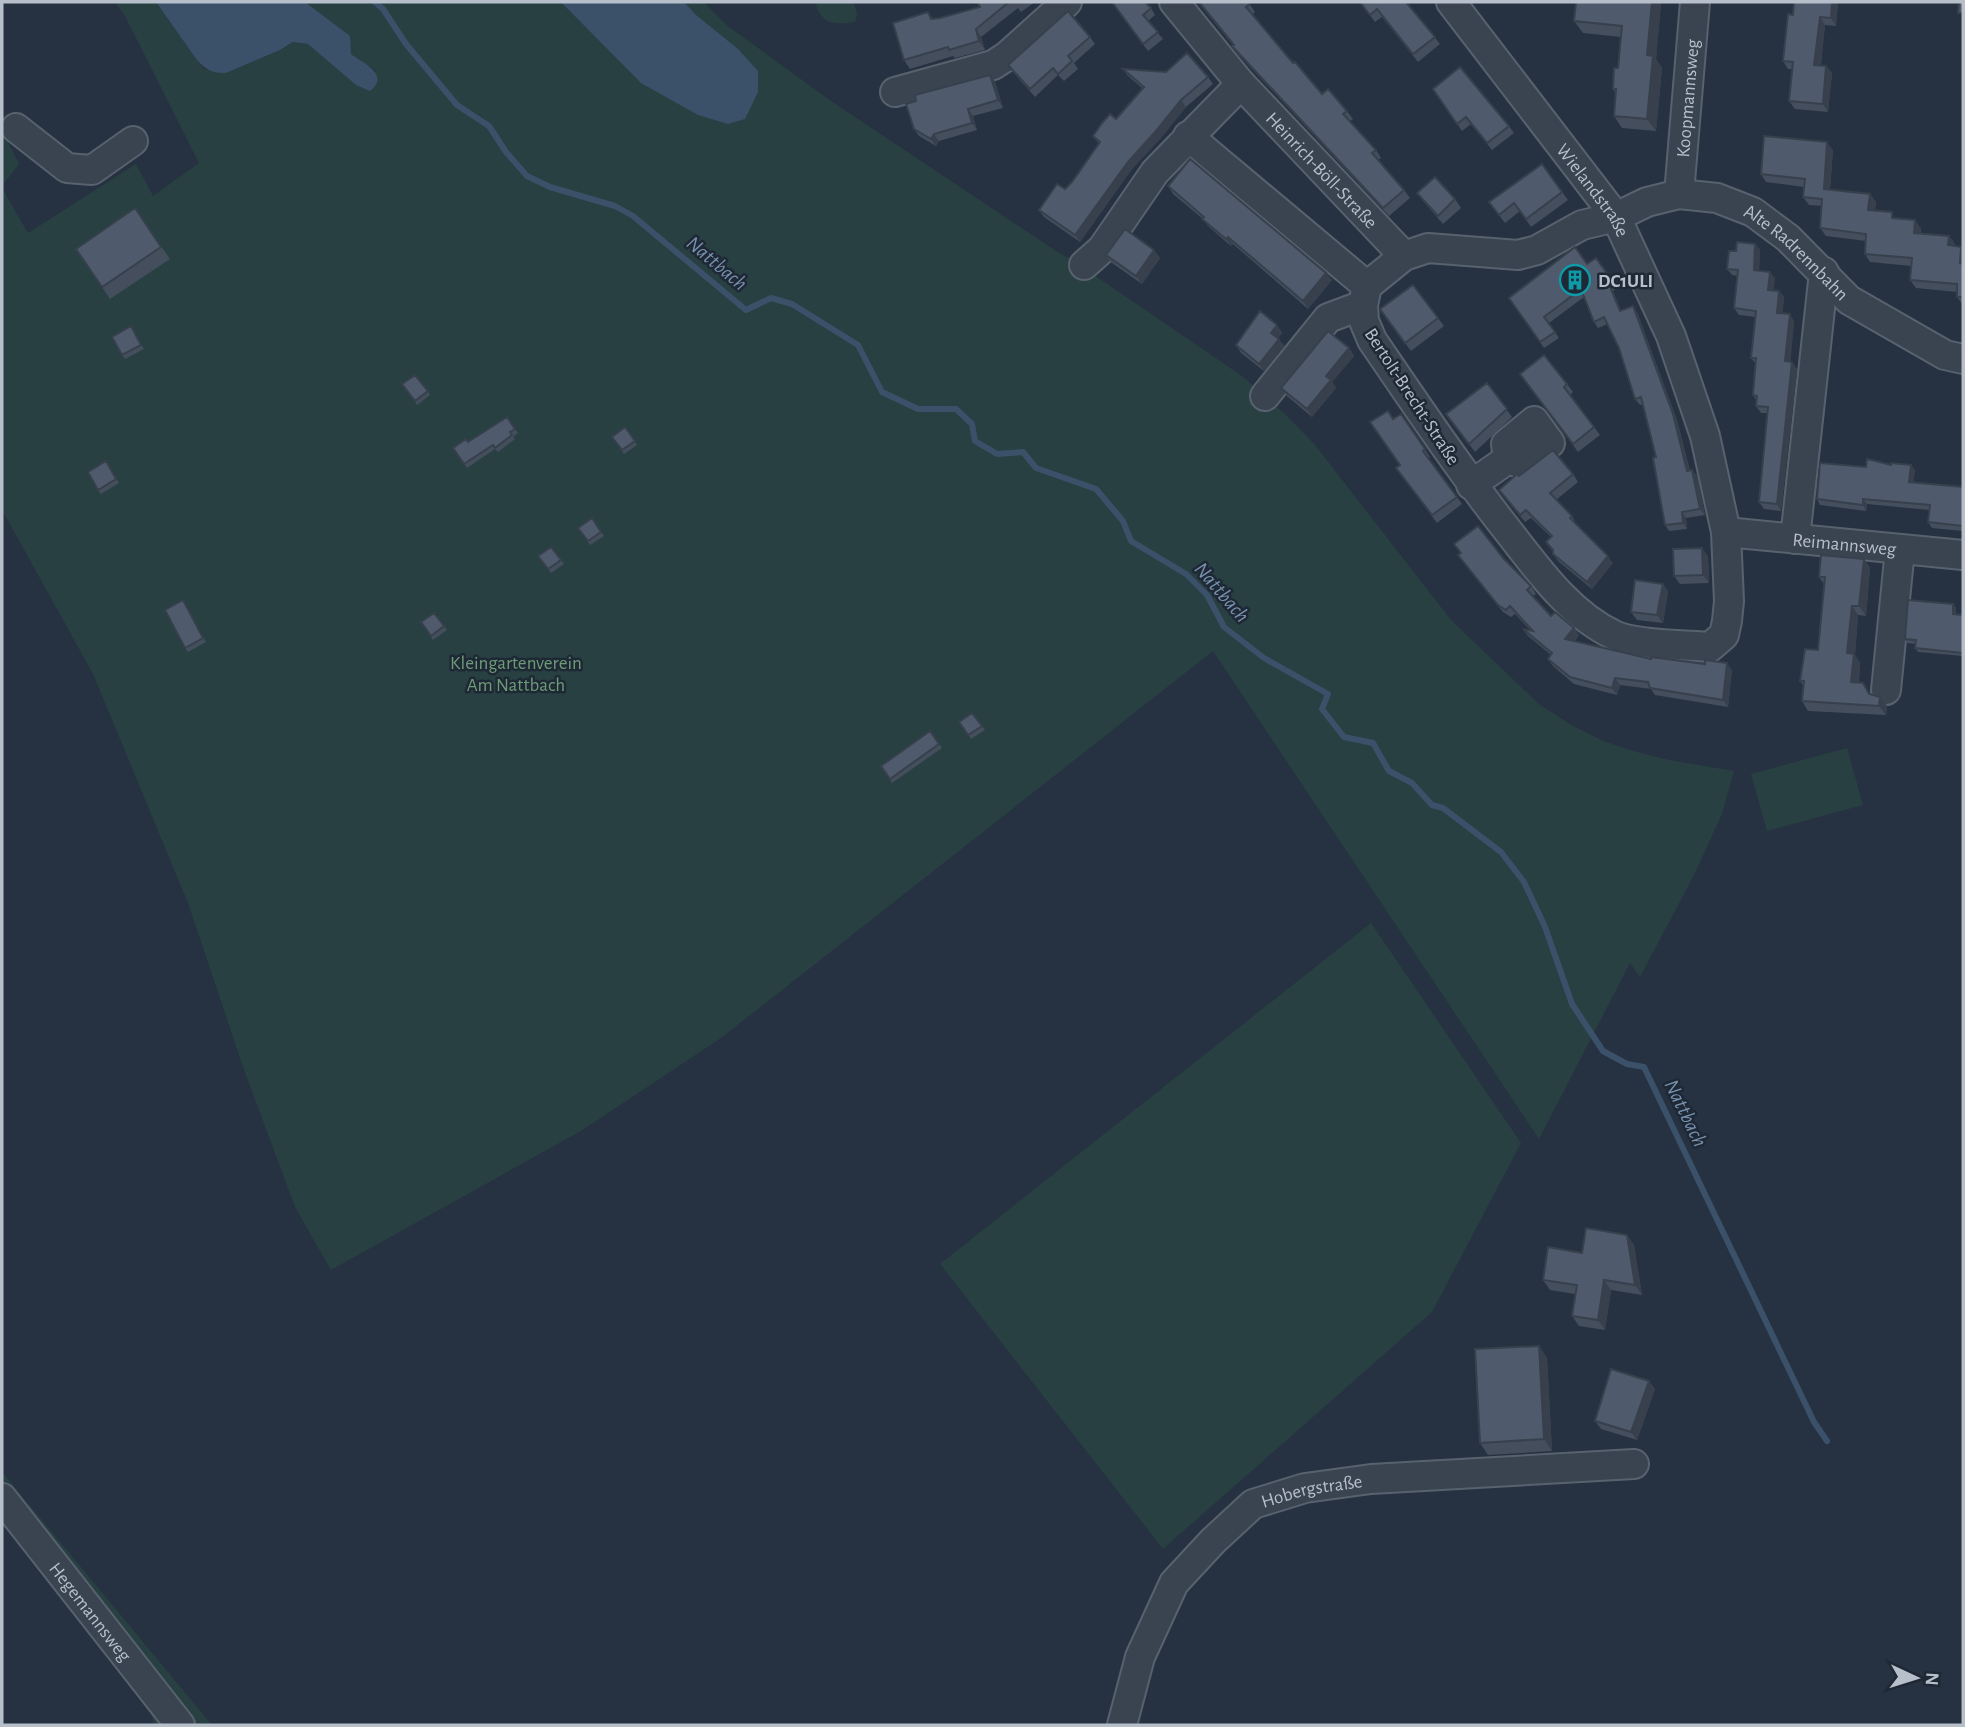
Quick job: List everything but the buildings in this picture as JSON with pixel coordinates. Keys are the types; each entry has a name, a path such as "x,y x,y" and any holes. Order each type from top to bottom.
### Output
{"street":[{"path":"895,92 993,65 1007,56 1067,2"},
{"name":"Heinrich-Böll-Straße","path":"1174,2 1241,83 1404,256"},
{"name":"Wielandstraße","path":"1451,2 1616,217 1671,336 1705,436 1726,532 1728,567"},
{"name":"Koopmannsweg","path":"1679,194 1695,2"},
{"path":"1084,265 1102,249 1155,172 1241,83"},
{"path":"16,128 67,168 92,170 133,141"},
{"path":"1188,136 1365,295"},
{"name":"Alte Radrennbahn","path":"1616,217 1647,202 1679,194 1717,198 1753,212 1788,238 1849,300 1945,355 1963,359"},
{"name":"Bertolt-Brecht-Straße","path":"1265,396 1328,318 1365,295 1404,256 1428,248 1518,255 1546,246 1581,225 1616,217"},
{"path":"1795,539 1824,272"},
{"name":"Bertolt-Brecht-Straße","path":"1365,295 1364,321 1372,340 1471,485 1549,583 1580,612 1615,636 1710,647 1724,635 1727,621 1728,567"},
{"name":"Bertolt-Brecht-Straße","path":"1471,485 1508,460"},
{"name":"Reimannsweg","path":"1726,532 1963,555"},
{"path":"1886,690 1900,549"},
{"name":"Hobergstraße","path":"1122,1725 1140,1657 1174,1583 1213,1541 1253,1504 1305,1488 1371,1479 1634,1465"},
{"name":"Hegemannsweg","path":"2,1498 180,1725"}],"green space":[{"name":"Kleingartenverein Am Nattbach","path":"115,2 156,2 204,69 226,73 294,42 309,44 356,85 376,71 351,54 349,36 305,2 704,2 725,24 831,101 1056,251 1087,268 1242,376 1315,445 1451,620 1540,705 1603,741 1669,760 1734,771 1722,814 1694,875 1640,977 1630,963 1539,1139 1213,651 721,1038 581,1131 331,1270 295,1207 243,1067 188,903 93,674 2,510 2,188 28,233 136,164 153,196 199,163 125,16"},
{"path":"815,2 854,2 857,14 855,22 830,22 821,15"},
{"path":"2,130 19,164 2,186"},
{"path":"1847,748 1863,805 1767,831 1751,774"},
{"path":"1371,923 1521,1143 1432,1312 1163,1549 940,1264"},
{"path":"2,1472 212,1725 154,1725 151,1714 91,1634 2,1491"}],"water":[{"path":"156,2 305,2 350,36 351,54 373,70 376,85 370,91 356,85 308,44 293,42 226,73 210,70 197,60"},
{"path":"561,2 684,2 738,49 758,71 758,92 745,119 728,124 698,115 641,83"}],"waterway":[{"name":"Nattbach","path":"375,2 457,105 489,126 506,152 527,176 550,187 615,206 633,216 746,310 771,298 792,304 858,345 882,392 918,409 956,409 972,424 975,441 997,454 1023,452 1036,468 1096,489 1123,521 1131,541 1186,574 1207,595 1224,627 1264,658 1328,694 1322,709 1344,737 1373,743 1389,771 1412,783 1432,805 1443,808 1501,852 1524,882 1545,927 1572,1004 1603,1051 1627,1064 1644,1067 1814,1422 1827,1441"}],"place":[{"name":"DC1ULI","path":"1575,280"}]}
